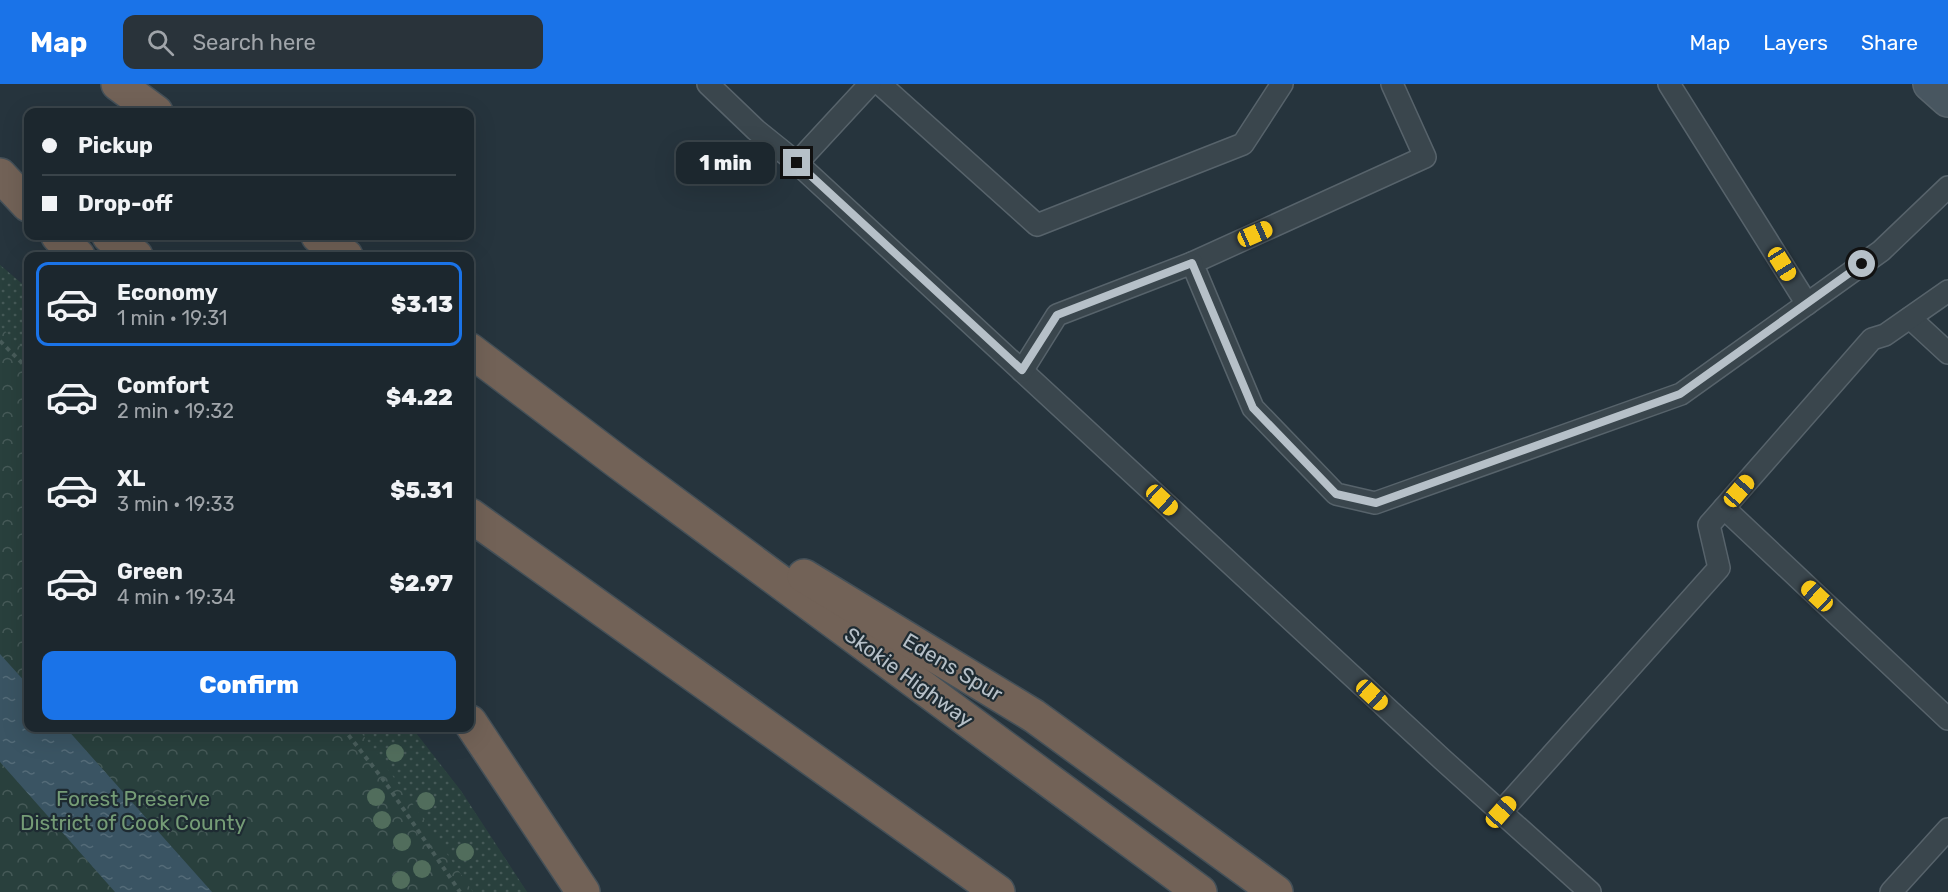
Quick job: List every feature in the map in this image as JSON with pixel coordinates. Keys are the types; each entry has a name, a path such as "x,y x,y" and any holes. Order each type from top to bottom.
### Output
{"highway":[{"path":"118,84 151,108"},
{"path":"0,151 24,170"},
{"path":"0,175 24,201"},
{"path":"62,240 74,252"},
{"path":"114,240 131,252"},
{"path":"324,240 340,252"},
{"path":"474,353 618,462"},
{"name":"Skokie Highway","path":"618,462 1200,892"},
{"name":"Edens Spur","path":"618,462 1034,716 1276,892"},
{"path":"474,518 998,892"},
{"path":"474,728 584,892"}],"main road":[{"path":"1930,84 1948,100"}],"lane":[{"path":"708,84 797,163 1590,892"},
{"path":"797,163 870,84"},
{"path":"880,84 1037,225 1243,144 1282,84"},
{"path":"1022,370 1057,315 1192,263 1425,157 1392,84"},
{"path":"1670,84 1807,304"},
{"path":"1192,263 1253,408 1336,494 1376,503 1680,394 1881,251 1948,187"},
{"path":"1501,812 1719,568 1709,525 1872,339 1885,335 1948,291"},
{"path":"1910,318 1948,353"},
{"path":"1724,508 1948,719"},
{"path":"1891,892 1948,829"}],"path":[{"path":"0,342 24,365"},
{"path":"346,732 385,782 460,892"}],"green space":[{"name":"Forest Preserve District of Cook County","path":"0,265 24,286 24,732 415,732 461,791 527,892 0,892"},
{"path":"0,265 24,286 24,350 0,326"},
{"path":"361,732 415,732 461,791 527,892 473,892"}],"water":[{"path":"0,654 24,681 24,732 70,732 212,892 115,892 0,762"}],"route":[{"path":"797,163 1022,370 1057,315 1192,263 1253,408 1336,494 1376,503 1680,394 1862,264"}]}
